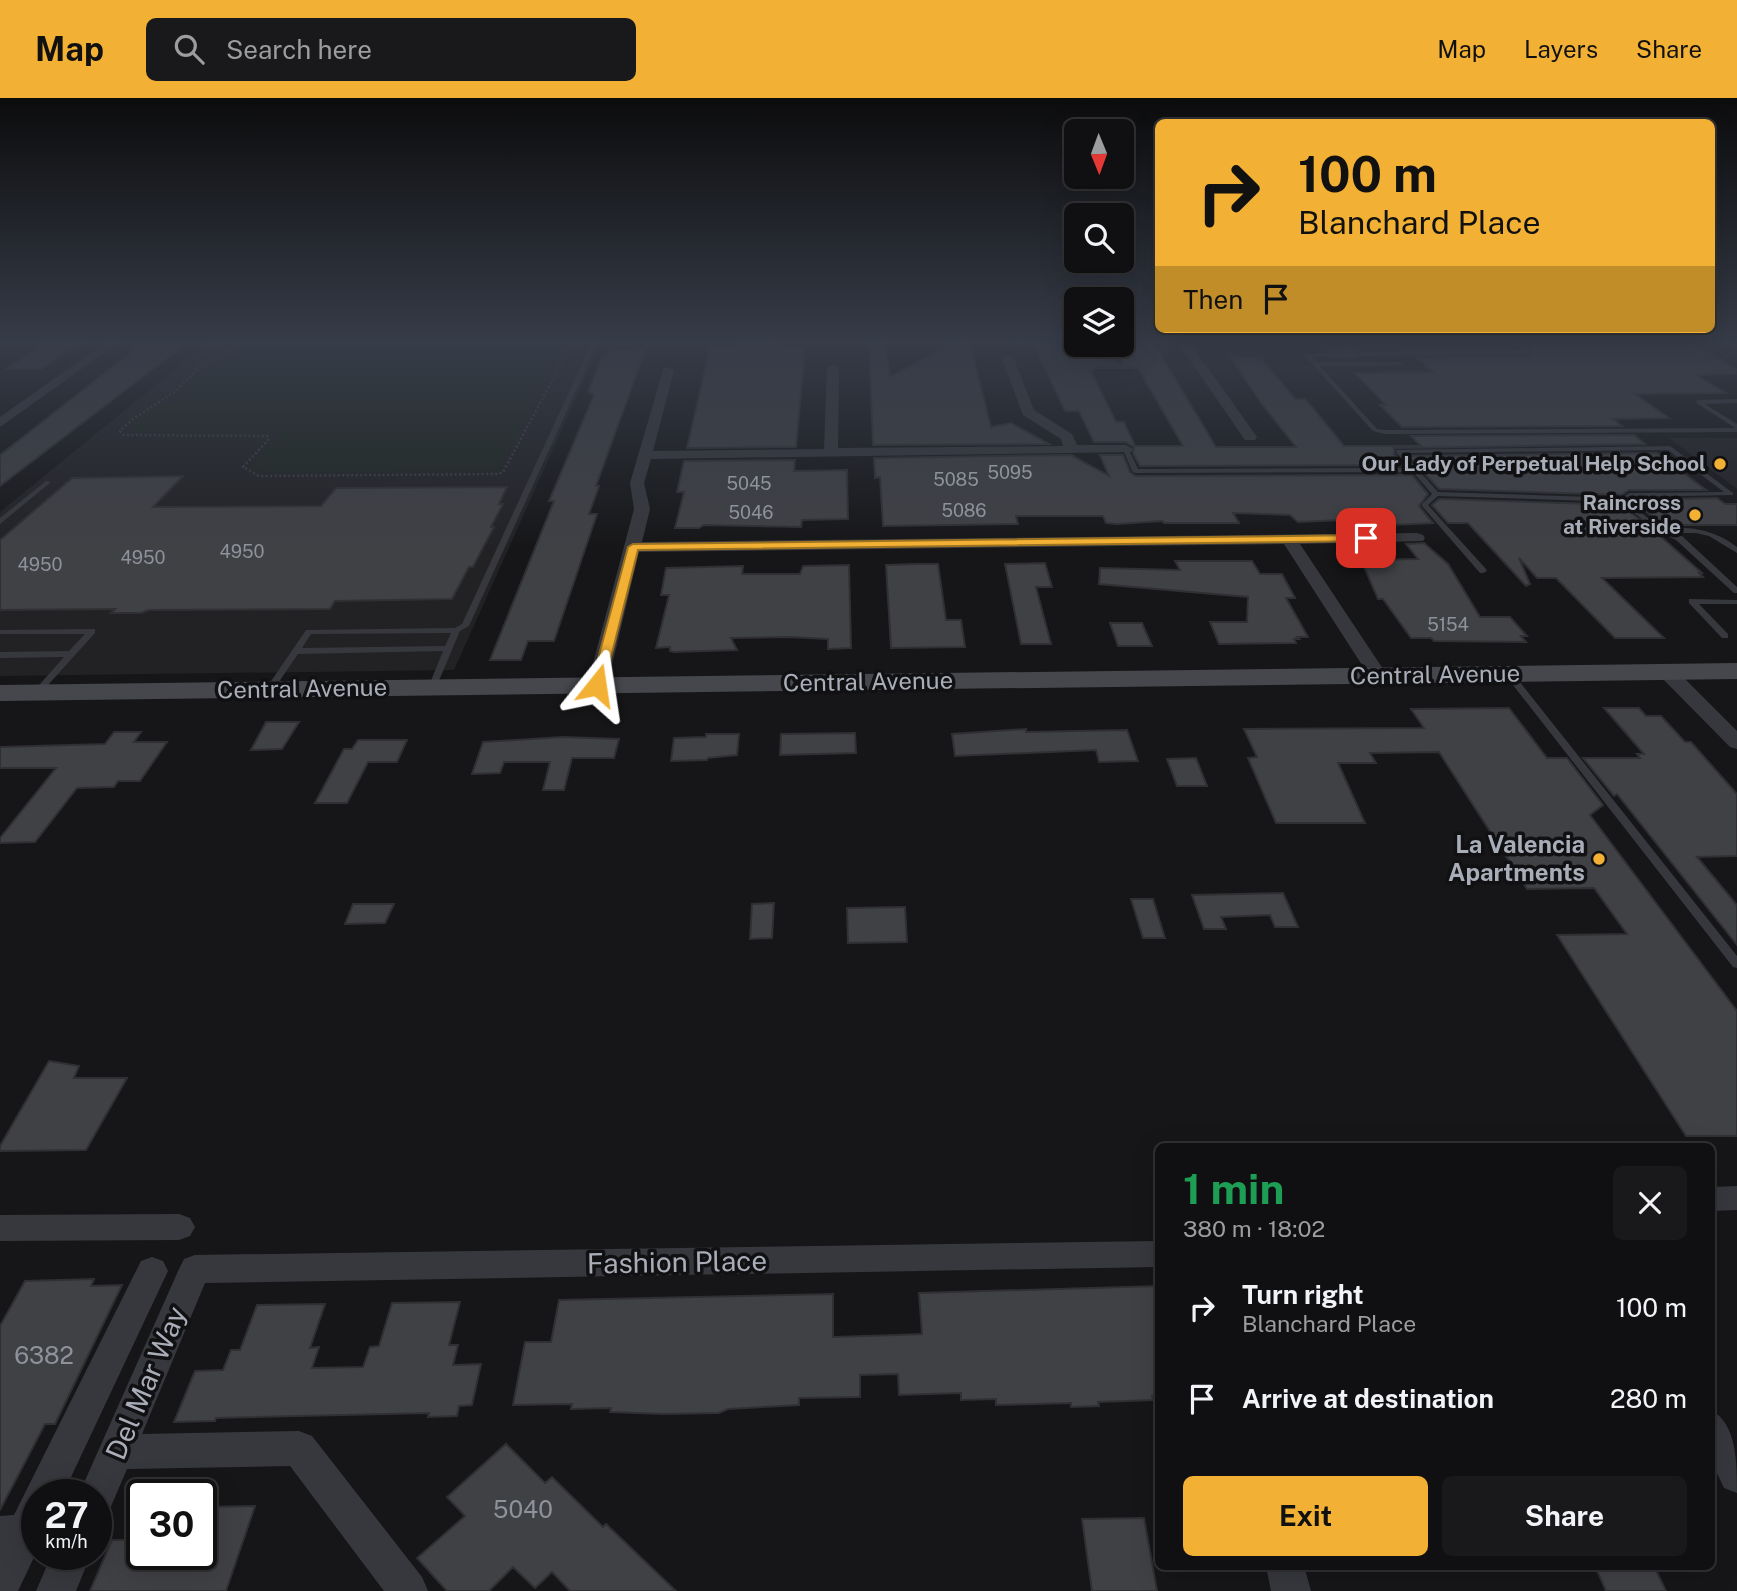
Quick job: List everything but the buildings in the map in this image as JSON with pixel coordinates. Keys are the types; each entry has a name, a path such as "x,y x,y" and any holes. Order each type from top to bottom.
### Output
{"main road":[{"name":"Central Avenue","path":"0,693 1737,671"}],"street":[{"path":"0,423 19,410"},
{"path":"597,685 642,509 637,483 658,410"},
{"path":"831,453 832,410"},
{"path":"1027,410 1068,437 1072,450"},
{"path":"1231,410 1250,437"},
{"path":"646,455 1126,449"},
{"path":"633,547 1417,538"},
{"path":"1289,540 1378,675"},
{"path":"1667,672 1737,743"},
{"path":"1715,1199 1737,1198"},
{"path":"0,1228 179,1227"},
{"name":"Fashion Place","path":"195,1269 1155,1254"},
{"name":"Del Mar Way","path":"104,1479 195,1269"},
{"path":"51,1479 152,1271"},
{"path":"1715,1433 1737,1475"},
{"path":"116,1451 299,1448 408,1591"},
{"path":"0,1584 20,1526"},
{"path":"56,1591 65,1570"},
{"path":"1286,1570 1291,1591"}],"lane":[{"path":"269,690 309,632 456,630 466,626 564,410"},
{"path":"1357,410 1375,430 1385,432 1737,429"},
{"path":"1709,410 1737,429"},
{"path":"1436,494 1398,451 1670,448 1731,494 1629,495 1625,500"},
{"path":"1126,449 1135,471 1416,470"},
{"path":"0,522 48,482"},
{"path":"1483,572 1424,505 1436,494 1625,500 1665,531 1679,538 1737,591"},
{"path":"1665,531 1704,531 1721,537 1737,551"},
{"path":"1725,636 1692,601 1737,602"},
{"path":"432,688 456,630"},
{"path":"0,632 92,631 36,693"},
{"path":"296,651 449,648"},
{"path":"0,655 71,654"},
{"path":"1509,674 1737,964"}],"path":[{"path":"149,410 131,418 120,431 124,435 267,436 269,439 243,467 259,476 498,474 503,472 537,410"}],"shaded area":[{"path":"126,410 571,410 454,670 0,676 0,512"},
{"path":"153,410 530,410 498,471 265,473 250,466 278,437 274,433 131,432 140,418"},
{"name":"Our Lady of Perpetual Help School","path":"1669,438 1737,438 1737,489"}],"place":[{"name":"Our Lady of Perpetual Help School","path":"1720,464"},
{"name":"Raincross at Riverside","path":"1695,515"},
{"name":"La Valencia Apartments","path":"1599,859"}],"route":[{"path":"597,685 633,547 1366,538"}]}
